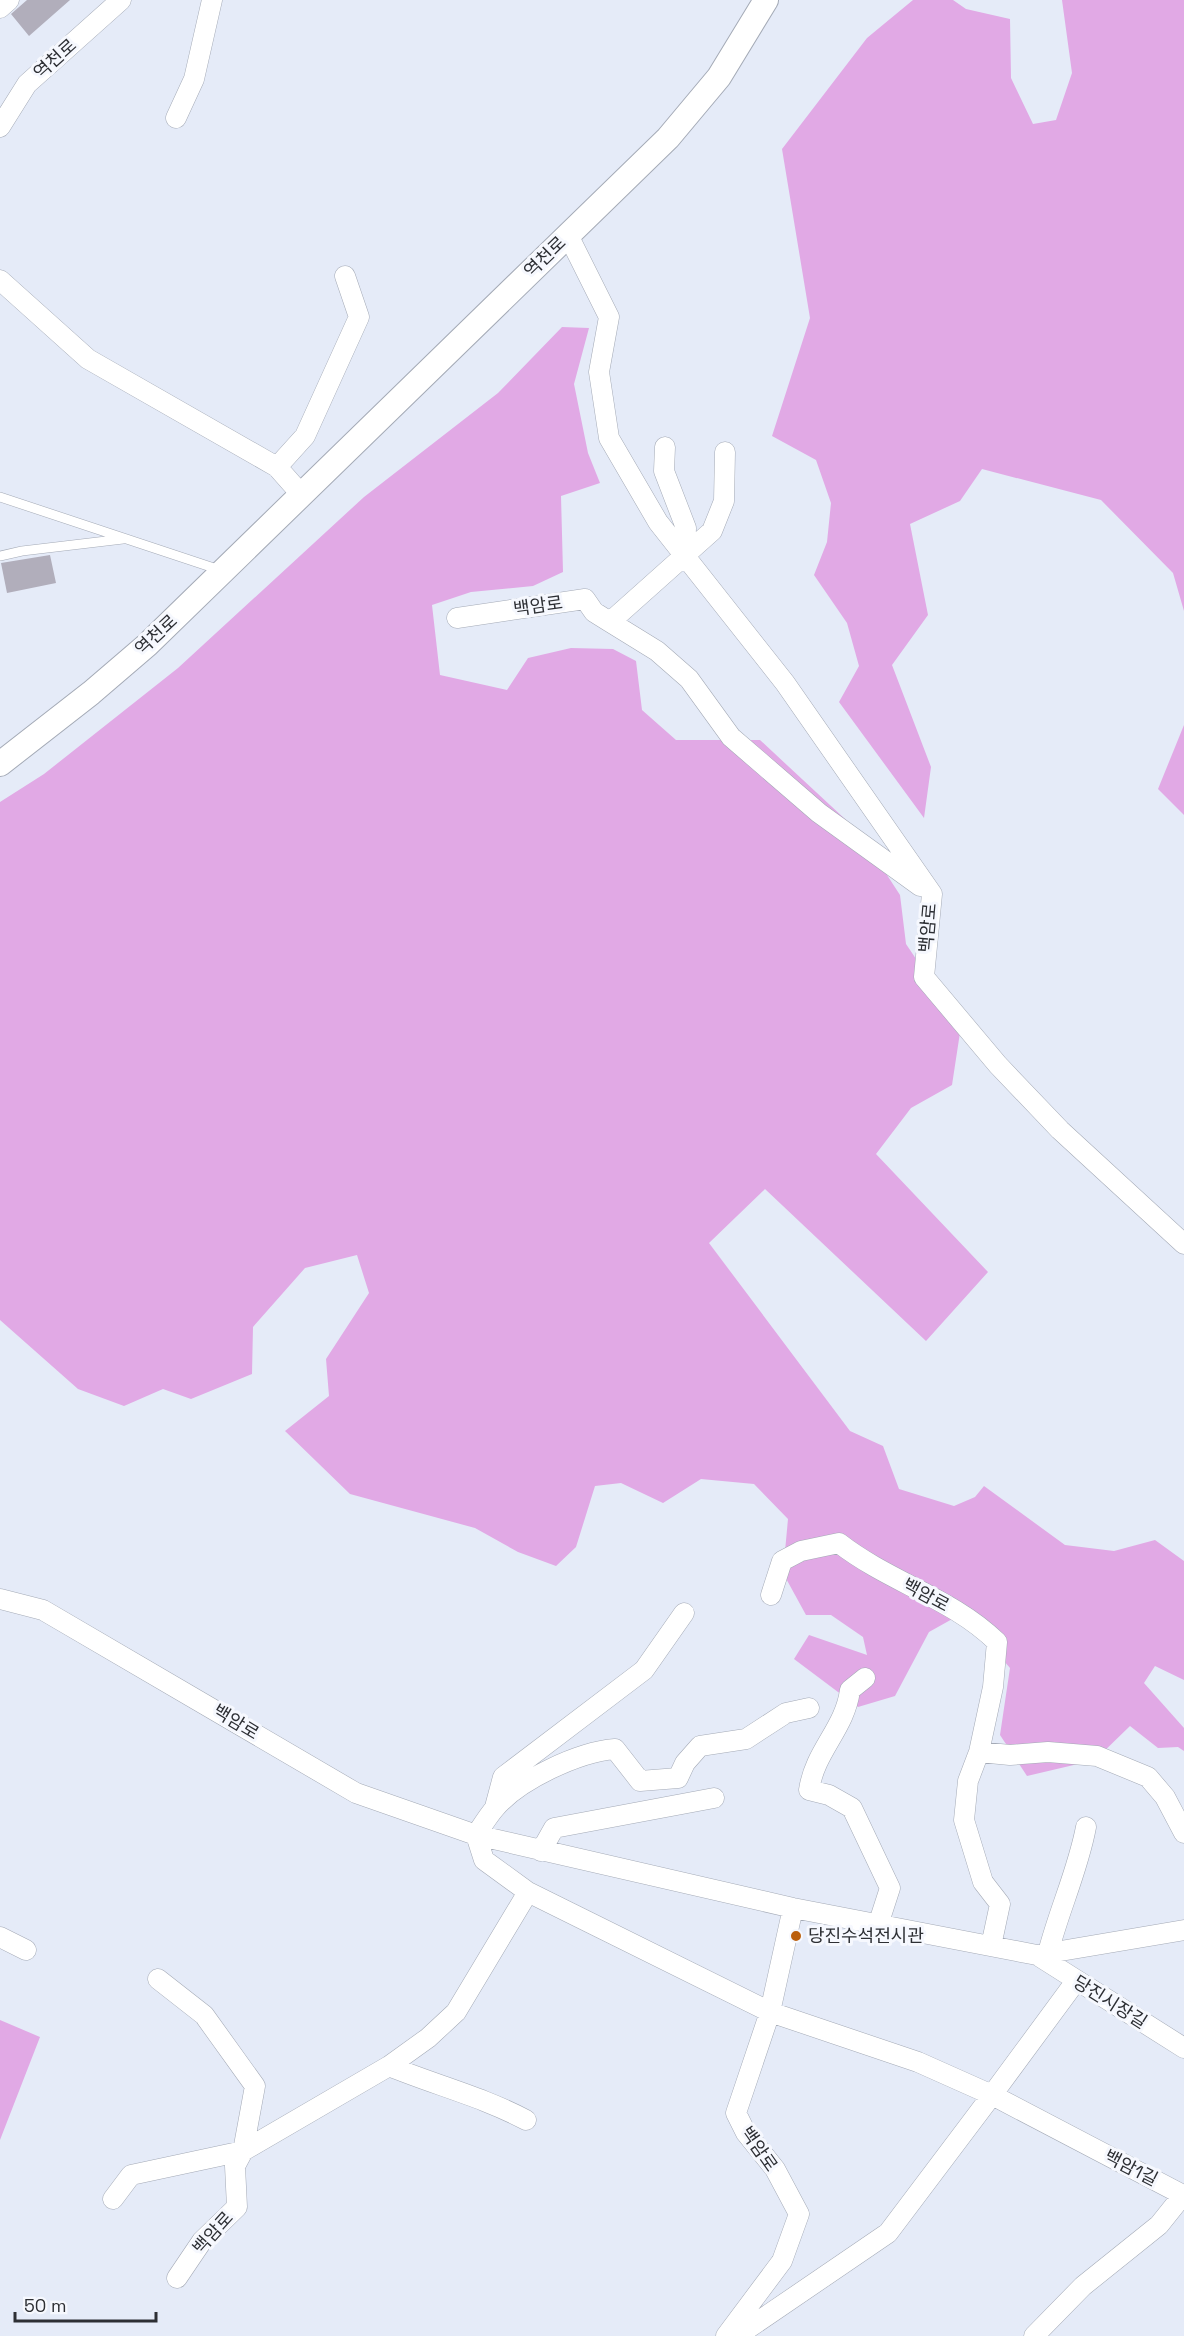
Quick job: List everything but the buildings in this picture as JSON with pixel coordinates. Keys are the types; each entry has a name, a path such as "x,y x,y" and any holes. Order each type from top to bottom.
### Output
{"street":[{"path":"0,8 9,0"},
{"name":"역천로","path":"0,127 27,84 121,0"},
{"path":"176,118 194,79 212,0"},
{"name":"역천로","path":"0,764 91,693 147,645 300,493 668,138 698,104 743,42 766,0"},
{"path":"568,235 609,317 599,372 609,438 658,522 785,683 932,894"},
{"path":"277,467 305,436 359,317 345,276"},
{"path":"0,280 88,359 277,467 300,493"},
{"path":"665,447 664,471 686,528 685,555"},
{"path":"610,622 712,531 724,501 725,452"},
{"name":"백암로","path":"457,618 585,600 594,612 657,651 688,680 731,737 819,813 932,894 924,977 998,1065 1060,1130 1184,1244"},
{"name":"백암로","path":"771,1595 782,1561 801,1551 839,1543 862,1561 944,1603 982,1628 998,1642 993,1687 979,1752 968,1781 964,1820 983,1882 1000,1904 991,1946"},
{"name":"백암로","path":"0,1599 44,1610 356,1793 476,1835 792,1908 1042,1954 1184,1930"},
{"path":"113,2199 131,2175 243,2151 389,2066 428,2038 456,2012 528,1892 484,1860 476,1835 495,1807 503,1778 644,1670 684,1613"},
{"path":"865,1678 850,1690 848,1711 812,1773 809,1790 829,1795 852,1808 890,1888 878,1925"},
{"path":"495,1807 535,1777 600,1750 615,1749 640,1781 678,1778 685,1764 700,1746 746,1739 786,1713 809,1708"},
{"path":"979,1752 1010,1755 1048,1752 1097,1756 1148,1777 1165,1797 1184,1833"},
{"path":"541,1851 555,1828 714,1798"},
{"path":"1042,1954 1082,1851 1086,1827"},
{"name":"백암1길","path":"528,1892 771,2012 918,2062 992,2095 1183,2195 1159,2225 1083,2286 1034,2336"},
{"name":"백암로","path":"726,2336 782,2261 799,2214 775,2169 746,2133 736,2113 771,2012 792,1908"},
{"path":"0,1936 26,1950"},
{"name":"당진시장길","path":"1042,1954 1076,1981 1184,2048"},
{"name":"백암로","path":"158,1979 204,2015 255,2086 243,2151 235,2166 237,2207 202,2241 177,2278"},
{"path":"737,2336 888,2233 1076,1981"},
{"path":"389,2066 448,2090 496,2104 526,2120"}],"lane":[{"path":"0,497 222,571"},
{"path":"0,556 22,551 128,539"}],"shaded area":[{"path":"913,0 953,0 966,9 1010,19 1011,78 1033,124 1056,120 1072,73 1062,0 1184,0 1184,611 1173,573 1101,500 982,469 960,501 910,524 928,615 892,665 931,767 924,818 839,702 859,666 847,623 814,575 827,542 831,503 816,460 772,436 810,318 782,149 867,38"},
{"path":"562,327 589,328 574,384 588,453 600,483 561,496 563,572 533,586 471,592 432,605 440,675 507,690 528,658 571,648 613,649 636,661 642,710 676,740 760,740 859,832 900,895 906,944 961,1026 952,1085 911,1108 876,1154 988,1272 926,1341 765,1189 709,1243 850,1431 883,1446 899,1489 954,1506 975,1497 984,1486 1065,1545 1114,1551 1155,1540 1184,1561 1184,1680 1155,1666 1144,1683 1184,1728 1184,1751 1178,1747 1158,1748 1130,1726 1095,1760 1027,1776 1000,1735 1010,1668 963,1613 929,1632 895,1696 858,1707 794,1659 809,1635 867,1655 863,1637 831,1615 806,1615 783,1573 788,1519 754,1484 701,1479 663,1503 621,1483 595,1486 576,1547 556,1566 518,1552 475,1528 350,1494 285,1431 329,1396 326,1359 369,1293 357,1255 305,1268 253,1327 252,1374 191,1399 163,1389 124,1406 78,1389 0,1320 0,802 44,774 178,668 364,497 498,393"},
{"path":"1184,725 1184,815 1158,789"},
{"path":"0,2020 40,2037 0,2140"}],"place":[{"name":"당진수석전시관","path":"796,1936"}]}
